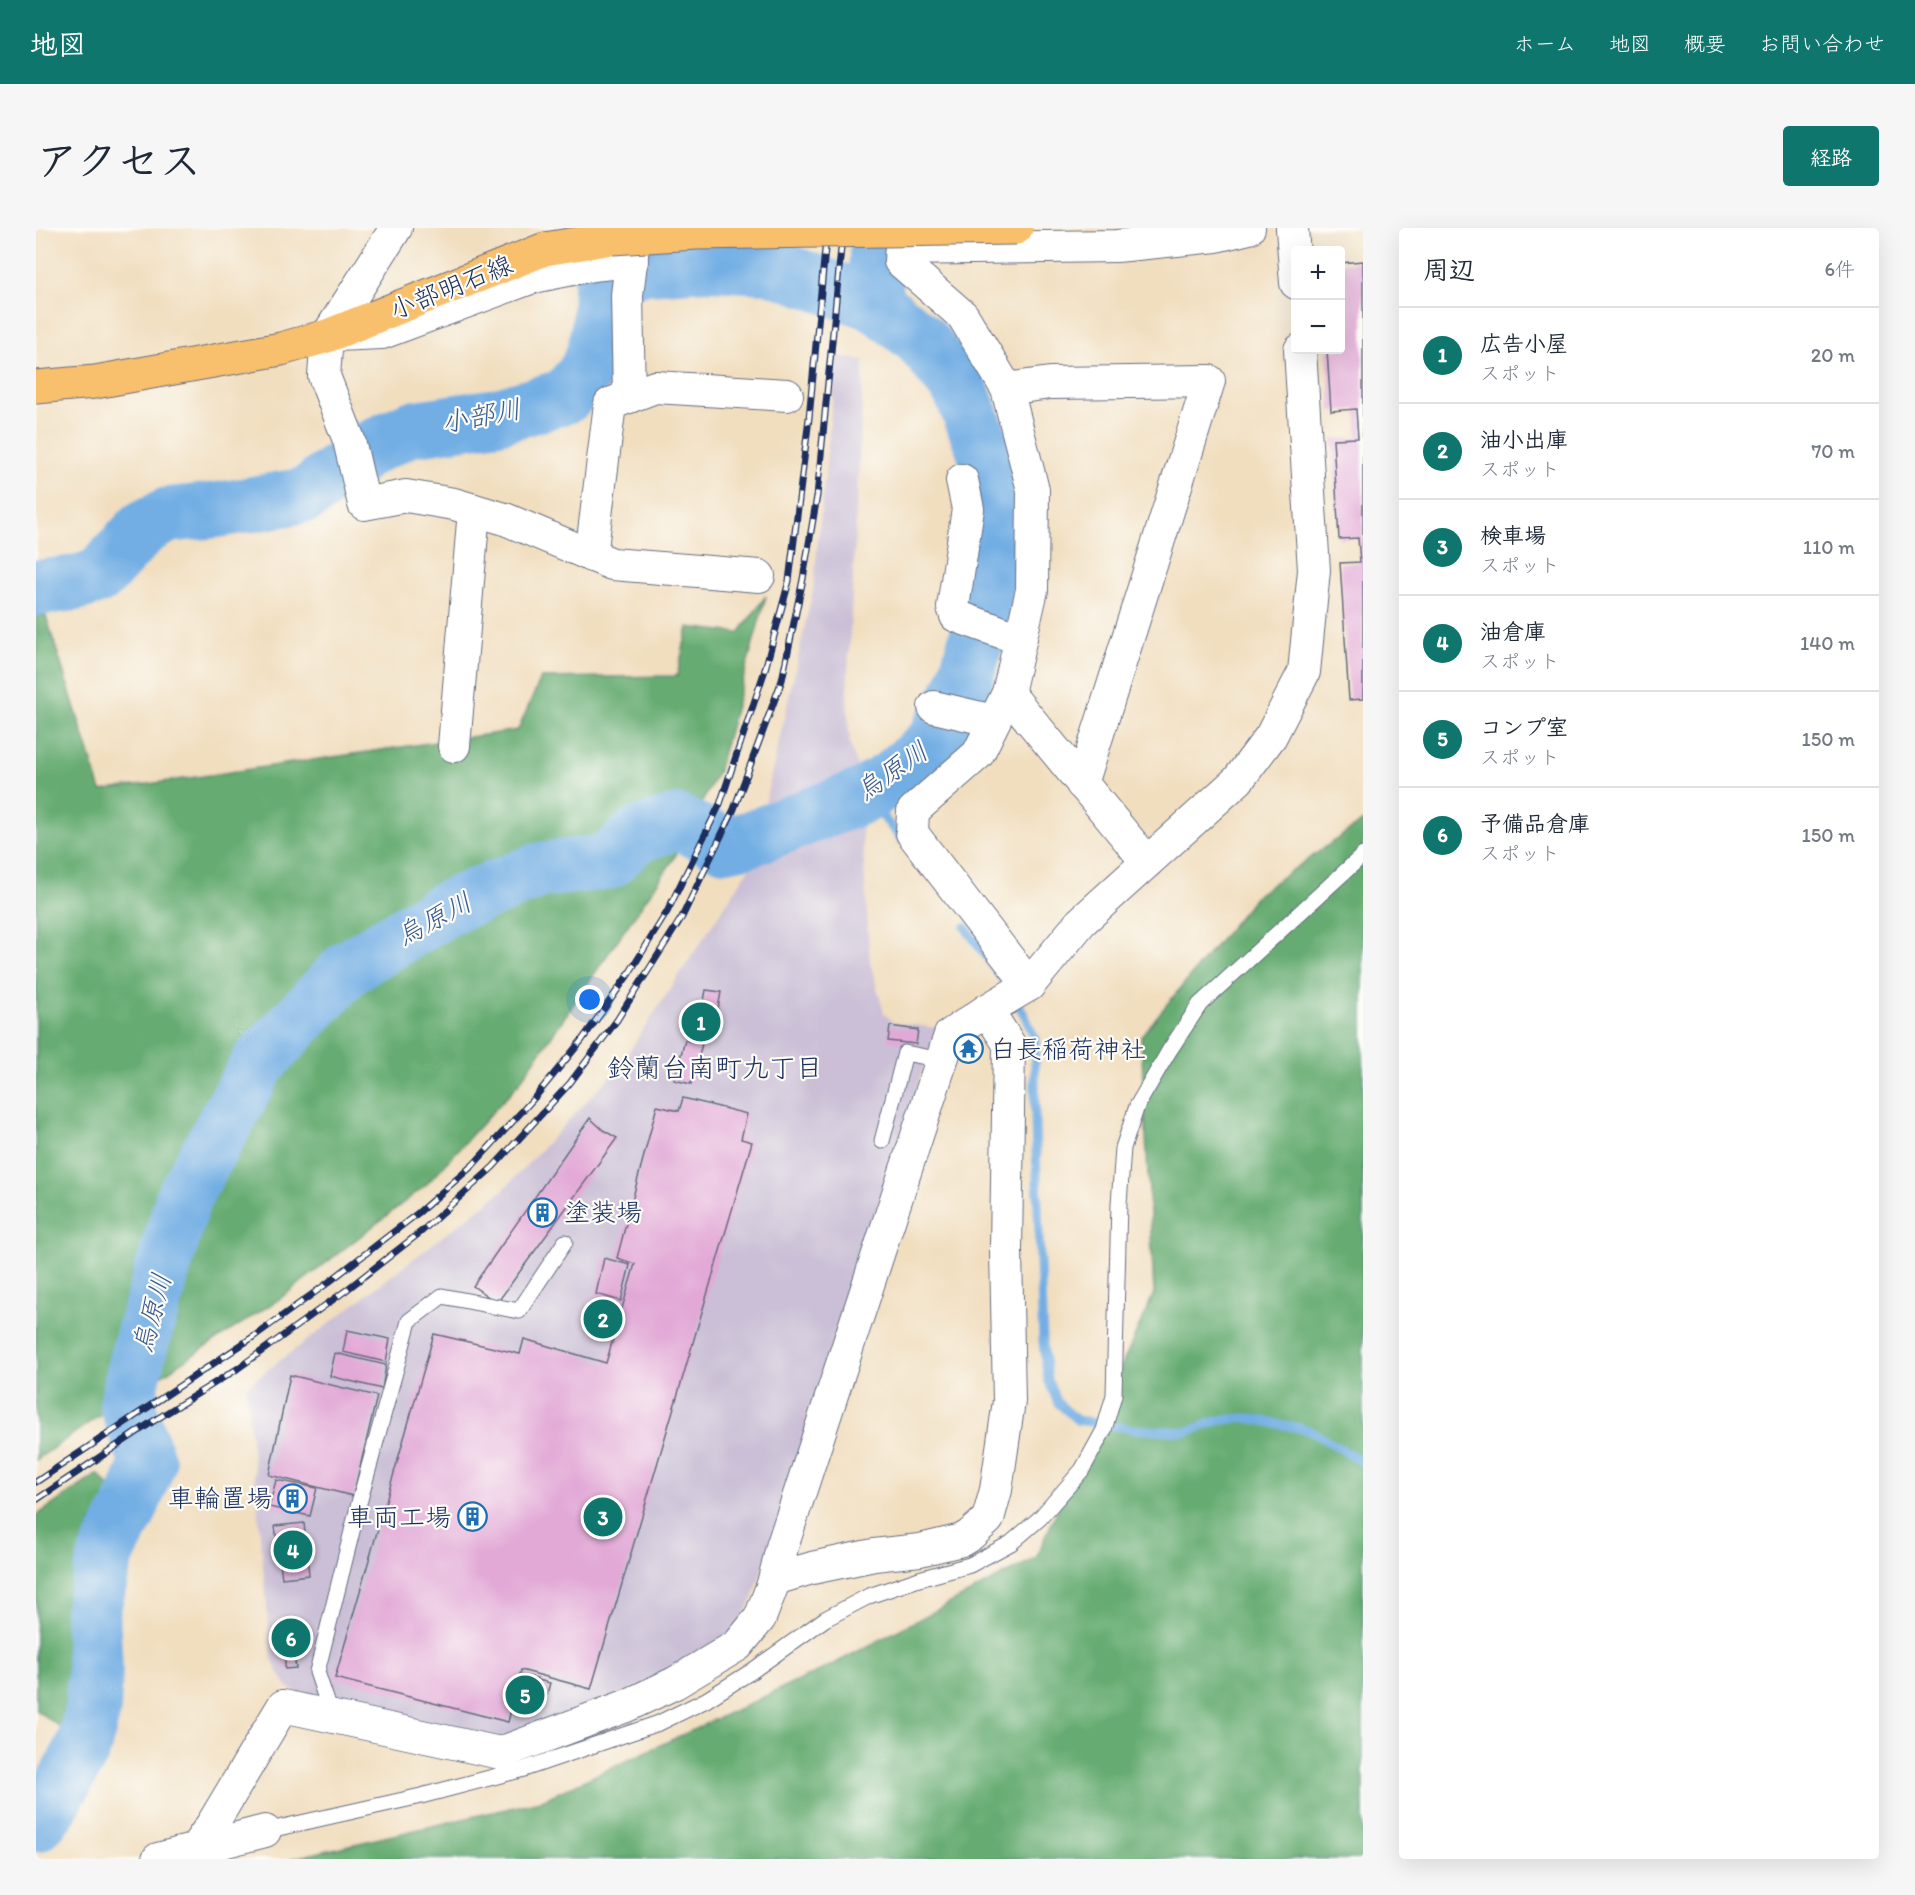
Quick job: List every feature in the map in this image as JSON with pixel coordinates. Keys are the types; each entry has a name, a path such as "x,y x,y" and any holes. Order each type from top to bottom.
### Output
{"main road":[{"name":"小部明石線","path":"36,387 95,382 230,359 281,349 327,336 553,239 628,245 709,233 1016,228"}],"street":[{"path":"396,228 327,336 324,376 349,440 364,504 406,496 454,504 505,519 612,564 759,576"},
{"path":"1029,985 912,833 913,811 978,754 989,720 1008,693 1015,636 1032,590 1033,490 1006,389 963,316 900,261 902,238 1117,246 1216,236 1249,228"},
{"path":"1292,228 1293,246"},
{"path":"327,336 382,333 533,277 592,266 628,245"},
{"path":"628,245 628,397"},
{"path":"195,1849 283,1706 500,1753 636,1701 675,1683 738,1645 760,1618 775,1579 782,1547 950,1035 1029,985 1081,922 1238,780 1271,736 1304,672 1314,570 1300,354"},
{"path":"1006,389 1050,383 1209,381 1082,784"},
{"path":"591,556 610,404 654,387 787,395"},
{"path":"962,480 968,509 953,607 956,616 1015,636"},
{"path":"454,746 474,510"},
{"path":"1008,693 1147,862"},
{"path":"934,707 989,720"},
{"path":"775,1579 812,1568 874,1555 920,1550 962,1540 988,1519 996,1490 1009,1401 1006,1250 1009,1044 987,1010"},
{"path":"158,1859 265,1831"}],"lane":[{"path":"265,1831 421,1796 524,1769 658,1723 706,1700 752,1671 825,1619 869,1596 970,1565 1011,1543 1040,1518 1082,1470 1104,1430 1114,1395 1122,1148 1137,1106 1200,1004 1363,855"},
{"path":"882,1141 905,1053 941,1060"},
{"path":"327,1715 328,1705 316,1672 409,1321 442,1296 519,1311 565,1242"}],"shaded area":[{"path":"837,356 864,361 847,694 850,744 858,769 870,962 884,1013 893,1022 937,1028 895,1151 752,1601 731,1636 669,1676 495,1740 309,1700 286,1686 272,1660 246,1386 503,1190 618,1068 745,875 752,861 813,590"}],"green space":[{"path":"766,596 718,771 673,860 519,1083 426,1185 281,1298 96,1418 36,1460 36,615 46,616 101,791 518,730 541,678 677,676 688,627 739,633"},
{"path":"1363,821 1363,1859 290,1859 540,1801 828,1667 1036,1558 1154,1293 1141,1036 1258,894"},
{"path":"98,1474 117,1495 90,1524 74,1595 83,1682 60,1727 36,1710 36,1516"}],"building":[{"path":"1363,261 1363,699 1349,700 1340,563 1360,562 1358,538 1339,539 1333,439 1358,438 1356,409 1331,411 1327,354 1345,354 1345,263"},
{"path":"706,990 721,992 717,1014 702,1011"},
{"path":"697,1015 709,1017 706,1030 694,1028"},
{"path":"890,1026 918,1030 916,1044 888,1041"},
{"path":"685,1040 702,1044 691,1084 674,1080"},
{"path":"683,1098 747,1114 741,1139 752,1142 591,1689 521,1670 508,1722 335,1678 434,1334 520,1354 524,1339 606,1363 635,1264 617,1258 657,1106 679,1111"},
{"name":"塗装場","path":"590,1118 603,1130 617,1138 497,1303 473,1286"},
{"path":"604,1258 630,1265 621,1301 596,1294"},
{"path":"597,1305 615,1309 609,1333 591,1328"},
{"path":"347,1330 390,1339 386,1362 343,1352"},
{"path":"335,1353 386,1365 382,1389 330,1376"},
{"path":"290,1375 377,1396 353,1496 269,1475"},
{"name":"車輪置場","path":"276,1480 317,1488 310,1516 269,1507"},
{"path":"304,1523 309,1575 282,1578 275,1526"},
{"path":"299,1621 301,1652 284,1655 281,1624"},
{"path":"294,1656 296,1668 285,1669 285,1658"},
{"path":"522,1675 537,1678 528,1714 513,1712"},
{"path":"538,1680 550,1683 544,1705 532,1703"}],"waterway":[{"path":"874,303 879,228"},
{"name":"烏原川","path":"36,588 76,583 99,576 143,528 168,515 218,510 306,495 370,448 410,429 498,416 566,396 585,373 595,352 600,320 601,287 609,274 647,267 707,263 769,266 874,303 919,338 960,389 985,451 995,516 983,615 964,684 934,742 893,777 865,795 749,839 725,844 677,822 637,835 608,862 540,870 449,907 349,967 259,1062 184,1196 138,1354 127,1404 148,1463 129,1511 106,1555 92,1612 95,1669 93,1709 83,1748 50,1808 36,1824"},
{"path":"865,795 903,841"},
{"path":"965,927 1004,981 1025,1016 1035,1039 1035,1121 1043,1342 1048,1380 1058,1403 1077,1420 1133,1429 1186,1432 1220,1420 1248,1418 1309,1430 1363,1462"}],"railway":[{"path":"36,1482 253,1337 418,1213 473,1165 535,1097 582,1040 628,975 667,912 720,804 764,673 789,581 809,418 827,228"},
{"path":"36,1500 152,1422 237,1369 345,1291 422,1231 493,1167 570,1083 617,1020 682,917 734,809 782,680 817,496 843,228"}],"place":[{"name":"広告小屋","path":"701,1022"},
{"name":"白長稲荷神社","path":"969,1049"},
{"name":"塗装場","path":"543,1212"},
{"name":"油小出庫","path":"603,1319"},
{"name":"車輪置場","path":"293,1498"},
{"name":"車両工場","path":"472,1517"},
{"name":"検車場","path":"603,1517"},
{"name":"油倉庫","path":"293,1550"},
{"name":"予備品倉庫","path":"291,1638"},
{"name":"コンプ室","path":"525,1695"}],"district":[{"name":"鈴蘭台南町九丁目","path":"715,1068"}],"water label":[{"name":"小部川","path":"481,416"}]}
